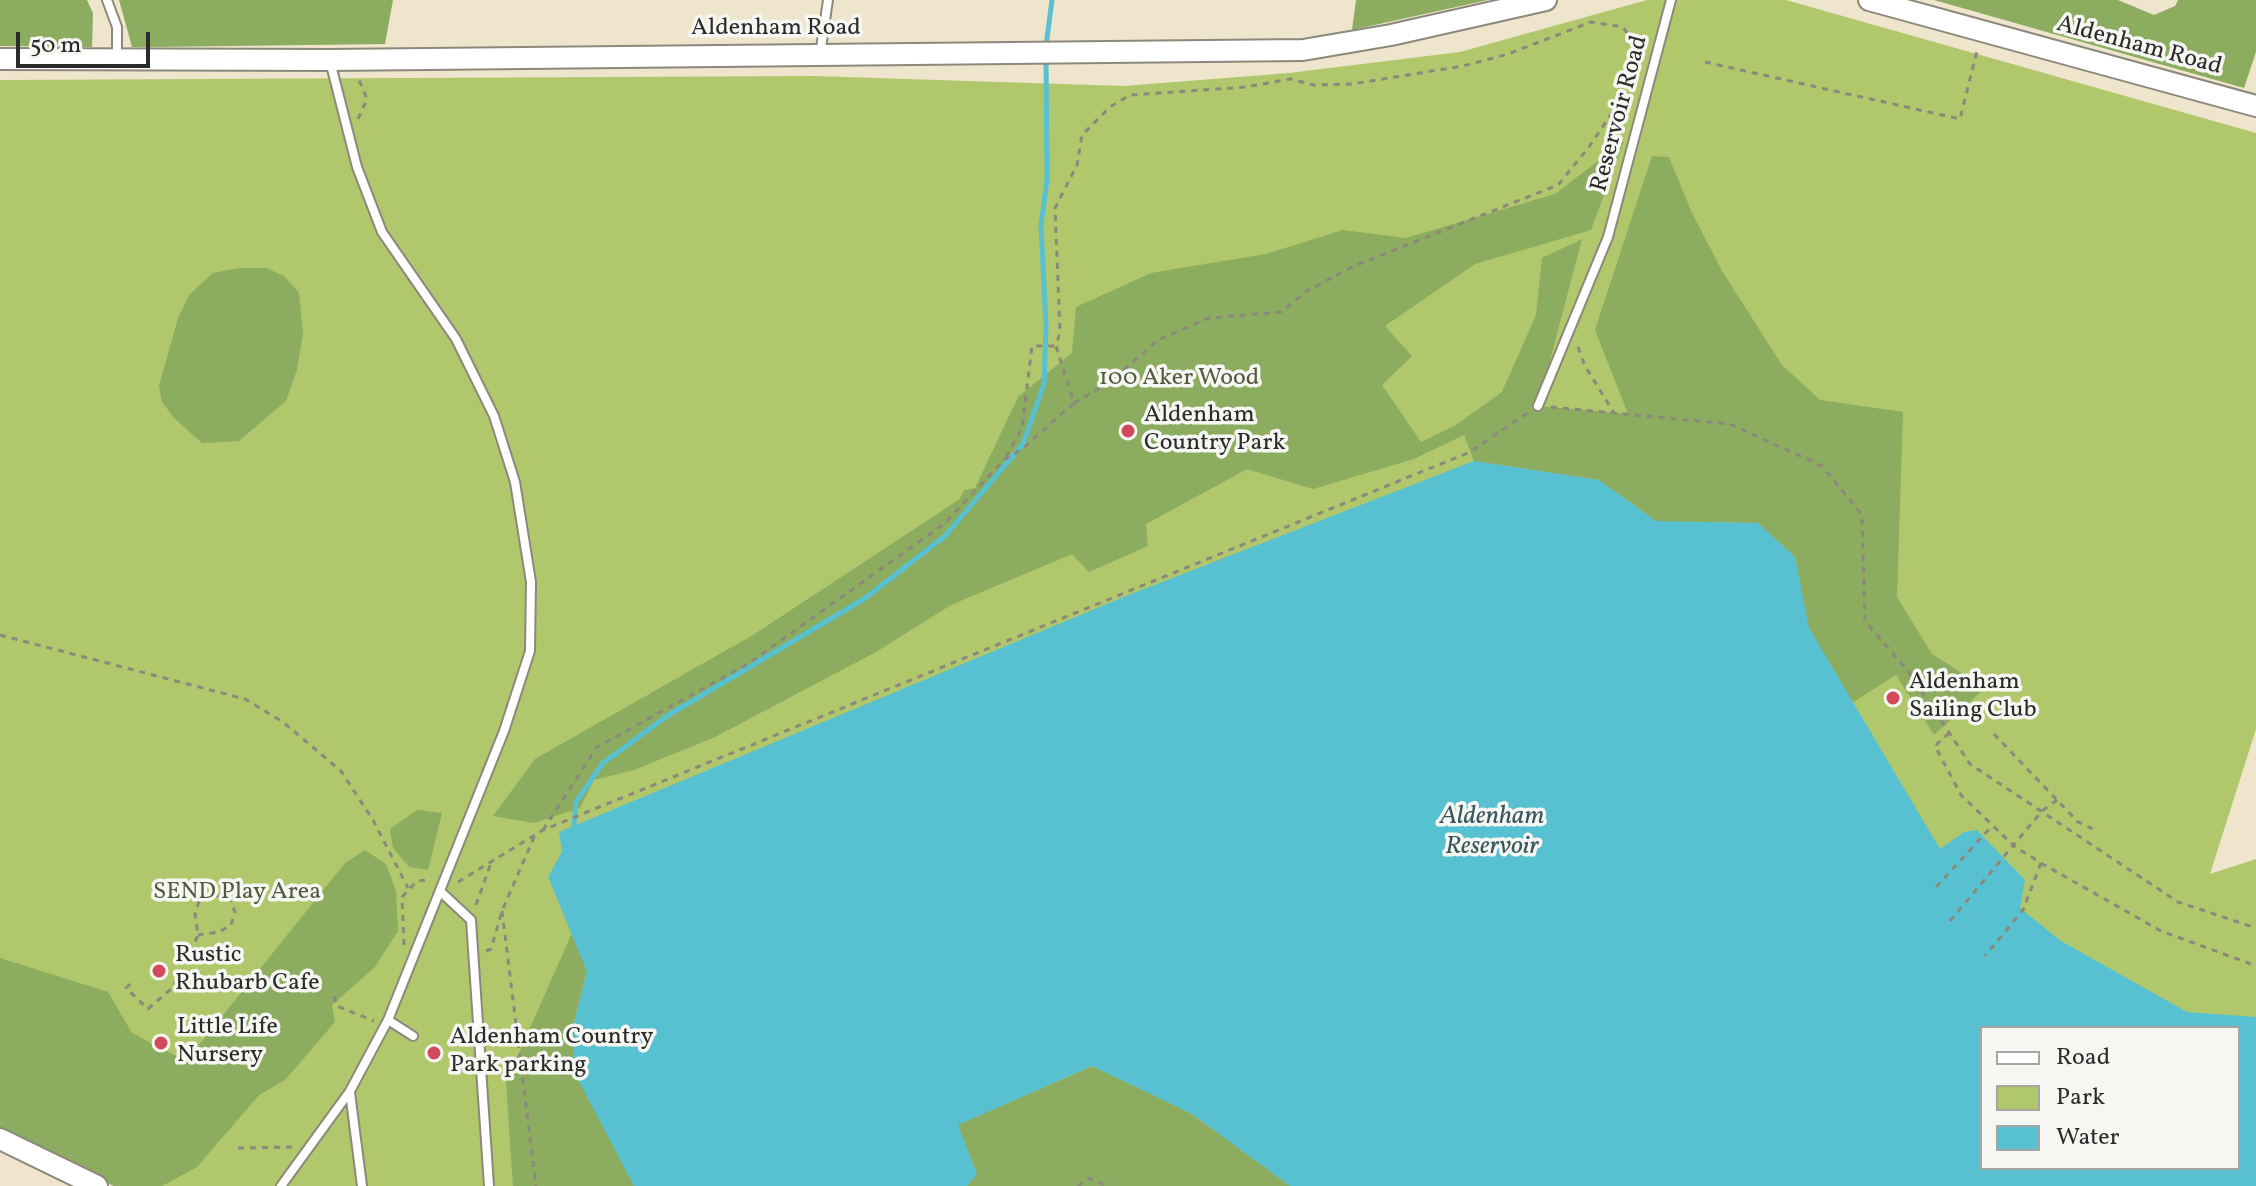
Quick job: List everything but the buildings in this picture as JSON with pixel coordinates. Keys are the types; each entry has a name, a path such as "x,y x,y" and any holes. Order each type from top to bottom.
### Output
{"street":[{"name":"Aldenham Road","path":"0,59 334,60 1303,50 1391,35 1546,0"},
{"name":"Aldenham Road","path":"1869,0 2256,106"},
{"path":"0,1139 97,1186"}],"lane":[{"path":"107,0 117,27 117,58"},
{"path":"819,55 828,0"},
{"name":"Reservoir Road","path":"1538,406 1608,237 1671,0"},
{"path":"281,1186 350,1091 387,1023 504,731 530,651 531,582 515,482 494,416 456,339 382,232 357,167 334,60"},
{"path":"443,888 471,920 489,1186"},
{"path":"387,1023 413,1036"},
{"path":"350,1091 362,1186"}],"path":[{"path":"543,830 597,747 748,664 944,524 1004,460 1022,449 1074,403 1111,381 1158,340 1209,318 1281,312 1307,291 1354,266 1558,185 1589,147 1637,75 1640,52 1633,38 1623,27 1591,22 1508,54 1463,66 1352,84 1314,85 1290,79 1246,87 1130,95 1110,107 1082,135 1077,165 1055,208 1060,332 1056,346 1074,403"},
{"path":"1705,62 1960,119 1983,31"},
{"path":"334,60 361,82 367,99 363,114 346,127"},
{"path":"1571,326 1585,366 1614,413"},
{"path":"1004,460 1022,428 1032,346 1056,346"},
{"path":"410,968 402,936 402,897 417,881 427,879 443,888 543,830 1470,452 1538,406 1730,424 1822,466 1862,515 1865,621 1908,671 1970,764 2178,902 2256,928"},
{"path":"0,635 245,699 283,722 341,771 373,820 408,888"},
{"path":"1949,733 1935,746 1948,777 1961,795 2014,846 2161,931 2251,964"},
{"path":"1994,734 2078,822 2097,831"},
{"path":"1950,921 2042,811 2057,800"},
{"path":"1936,887 1992,826"},
{"path":"475,955 491,949 502,911 535,835"},
{"path":"471,920 492,860"},
{"path":"1985,956 2023,910 2041,863"},
{"path":"130,984 126,988 148,1009 177,980 198,935 195,914 199,901 218,894 230,900 235,912 231,925 219,932 198,935"},
{"path":"502,911 536,1186"},
{"path":"334,996 337,1006 387,1023"},
{"path":"238,1148 310,1146"},
{"path":"1078,1186 1088,1178 1107,1186"}],"green space":[{"path":"0,0 87,0 93,13 92,47 0,46"},
{"path":"119,0 393,0 385,44 132,47"},
{"path":"1356,0 1488,0 1352,30"},
{"name":"Aldenham Country Park","path":"1647,0 1786,0 2256,133 2256,729 2210,874 2256,859 2256,1186 114,1186 0,1132 0,80 814,76 1124,86 1289,73 1460,52"},
{"path":"1934,0 2118,0 2154,15 2175,6 2178,0 2256,0 2256,52 2244,88"},
{"name":"100 Aker Wood","path":"1624,141 1591,230 1475,264 1385,326 1412,356 1382,385 1421,442 1456,425 1502,392 1536,315 1542,258 1582,239 1538,406 1628,414 1595,330 1652,156 1669,157 1691,211 1722,271 1782,365 1820,400 1903,412 1897,597 1932,654 1985,688 1934,735 1896,675 1853,702 1808,627 1795,557 1758,523 1656,521 1599,480 1474,461 1464,435 1414,459 1313,489 1247,469 1146,524 1148,546 1089,572 1072,554 951,605 876,652 715,737 634,770 594,780 580,808 534,823 493,816 535,759 753,635 960,499 964,490 975,488 1018,397 1072,353 1076,307 1151,273 1266,254 1343,230 1406,238 1555,194"},
{"path":"239,268 266,268 284,276 299,293 303,333 297,370 286,401 239,441 202,443 174,418 162,402 159,386 178,318 189,295 213,273"},
{"path":"417,810 442,813 428,870 409,867 393,848 390,829"},
{"path":"365,850 386,864 396,891 398,931 375,967 332,1005 335,1022 285,1080 259,1095 197,1167 162,1186 114,1186 0,1132 0,958 108,992 132,1033 186,1061 345,863"},
{"path":"572,933 587,971 574,1023 634,1186 513,1186 506,1082"},
{"path":"1093,1066 1192,1114 1290,1186 967,1186 977,1174 957,1125"}],"water":[{"name":"Aldenham Reservoir","path":"1474,461 1599,480 1656,521 1758,523 1795,557 1809,628 1940,849 1964,832 1977,830 2025,880 2020,908 2061,941 2187,1012 2256,1017 2256,1186 1290,1186 1192,1114 1092,1066 958,1125 977,1174 967,1186 634,1186 573,1070 574,1023 587,971 548,877 562,852 559,832 1126,596"}],"waterway":[{"path":"1046,46 1052,0"},
{"path":"574,826 576,802 603,763 667,716 864,599 945,536 1023,444 1044,384 1046,327 1041,225 1047,179 1046,56"}],"place":[{"name":"Aldenham Country Park","path":"1128,431"},
{"name":"Aldenham Sailing Club","path":"1893,698"},
{"name":"Rustic Rhubarb Cafe","path":"159,971"},
{"name":"Little Life Nursery","path":"161,1043"},
{"name":"Aldenham Country Park parking","path":"434,1053"}],"park label":[{"name":"SEND Play Area","path":"237,894"}]}
